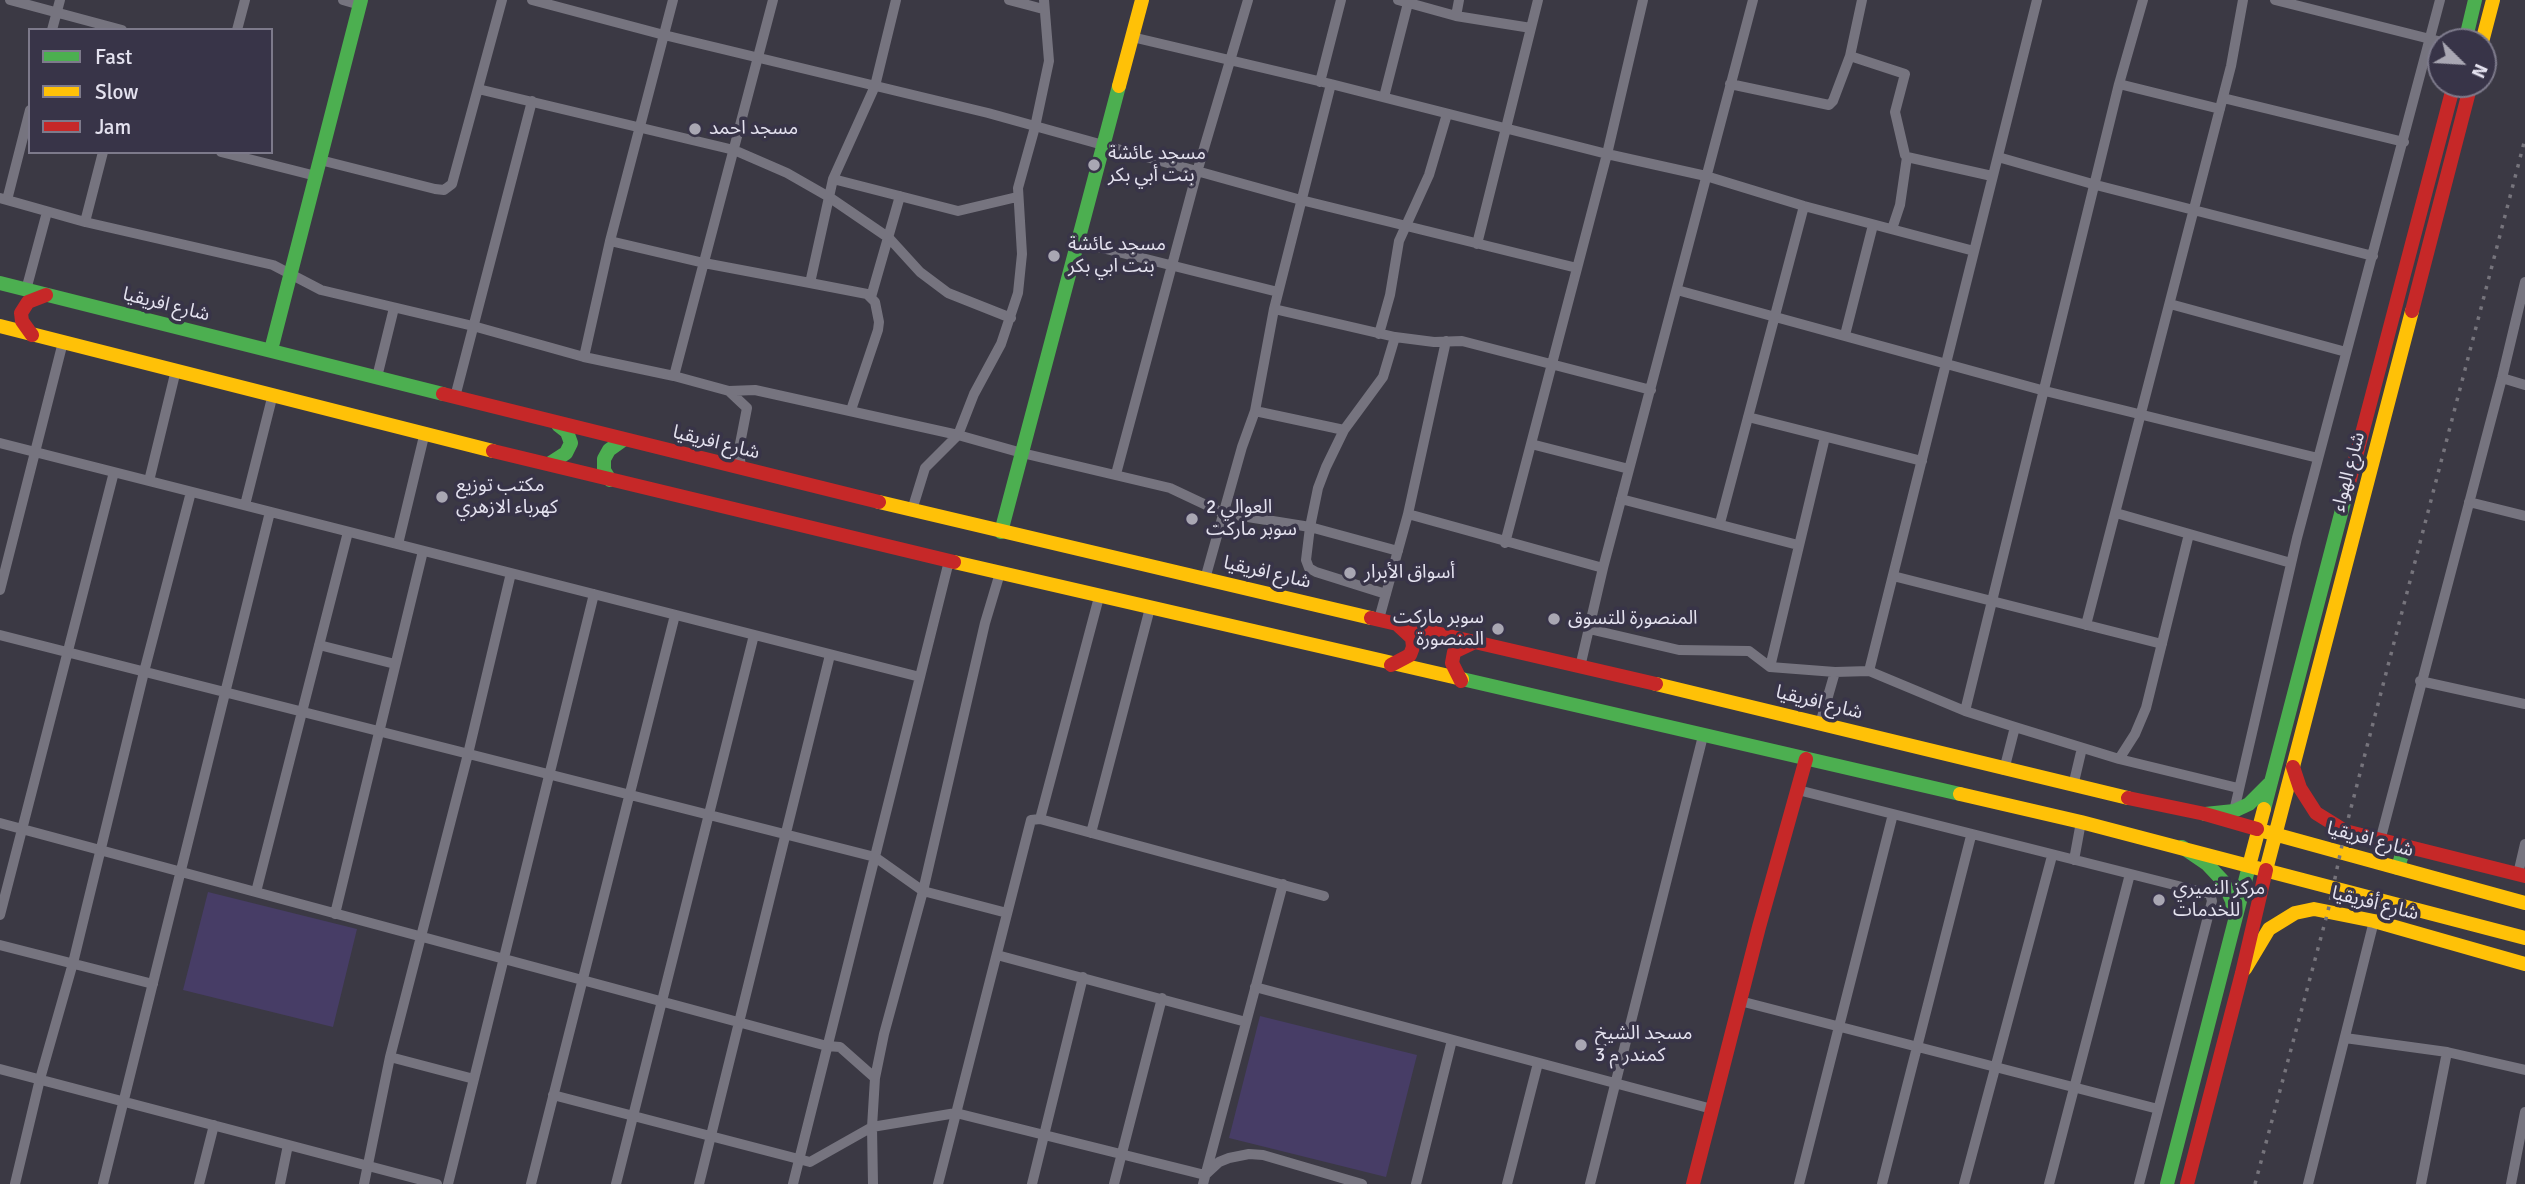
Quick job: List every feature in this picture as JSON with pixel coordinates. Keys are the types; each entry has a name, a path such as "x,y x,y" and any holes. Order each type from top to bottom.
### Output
{"main road":[{"path":"1001,532 1142,0"},
{"path":"2469,28 2476,0"},
{"path":"2486,28 2493,0"},
{"path":"271,351 361,2"},
{"name":"شارع الهواء","path":"2166,1184 2450,98"},
{"name":"شارع الهواء","path":"2187,1184 2242,973 2292,764 2467,98"},
{"name":"شارع افريقيا","path":"0,284 1001,532 1476,642 2004,770 2205,814 2525,903"},
{"path":"32,335 24,325 21,313 29,302 46,295"},
{"path":"0,326 610,480 1099,597 2081,822 2525,938"},
{"path":"549,464 566,453 570,443 567,432 557,424"},
{"path":"610,480 604,470 604,459 609,450 623,440"},
{"path":"1391,664 1410,655 1413,647 1409,634 1396,624"},
{"path":"1461,681 1452,663 1454,652 1462,646 1476,642"},
{"path":"1693,1184 1806,760"},
{"name":"شارع افريقيا","path":"2292,764 2300,788 2316,813 2345,831 2521,875"},
{"path":"2205,814 2234,811 2255,799 2272,781"},
{"path":"2182,847 2207,864 2223,881 2232,901 2235,924"},
{"path":"2398,868 2404,847"},
{"name":"شارع أفريقيا","path":"2242,973 2269,929 2287,916 2314,909 2374,921 2525,964"}],"street":[{"path":"10,0 58,6 117,28"},
{"path":"237,28 244,0"},
{"path":"343,0 361,2"},
{"path":"320,160 444,190 452,184 502,0"},
{"path":"532,0 664,35 988,113 1301,200 1577,268"},
{"path":"584,357 610,241 673,0"},
{"path":"674,376 773,0"},
{"path":"810,283 833,179 875,86 896,0"},
{"path":"912,510 925,468 958,435 1011,318 1022,273 1017,197 1019,180 1035,127 1049,61 1044,4 1009,0"},
{"path":"1116,474 1171,265 1248,0"},
{"path":"1205,579 1255,411 1274,309 1301,200 1341,0"},
{"path":"1456,16 1459,0"},
{"path":"1477,244 1538,0"},
{"path":"1505,543 1607,154 1643,0"},
{"path":"1580,667 1603,568 1752,0"},
{"path":"1730,84 1829,105 1833,101 1850,56 1862,0"},
{"path":"1869,671 2037,0"},
{"path":"1965,711 2119,84 2143,0"},
{"path":"2086,625 2221,103 2242,0"},
{"path":"2275,0 2427,38"},
{"path":"2431,28 2440,0"},
{"path":"1384,97 1403,1 1456,16 1531,28"},
{"path":"52,28 58,6"},
{"path":"1132,37 1706,176 1804,206 1974,251"},
{"path":"2234,811 2291,562 2404,142 2427,42"},
{"path":"1850,56 1905,74 1895,112 1907,157 1900,205 1892,229"},
{"path":"2119,84 2404,142"},
{"path":"478,89 734,150 787,173 829,197 889,238 920,272 941,289 1011,318"},
{"path":"454,397 533,102"},
{"path":"1379,334 1390,295 1397,250 1429,175 1447,114"},
{"path":"28,118 3,199 85,222 263,262 321,290 474,326 584,357 729,391 755,390 958,435 1170,488 1223,513 1310,527 1398,551"},
{"path":"85,222 102,154"},
{"path":"229,154 316,176"},
{"path":"1998,156 2096,185 2373,256"},
{"path":"1907,157 1992,176"},
{"path":"833,179 958,211 1017,197"},
{"path":"851,410 878,330 877,310 870,297 900,196"},
{"path":"1720,523 1804,206"},
{"path":"26,290 47,212"},
{"path":"1845,335 1873,225"},
{"path":"610,241 870,297"},
{"path":"1078,242 1278,292"},
{"path":"2380,841 2525,282"},
{"path":"1677,290 2045,391 2318,457"},
{"path":"2170,304 2346,352"},
{"path":"377,377 394,309"},
{"path":"1274,309 1395,337 1462,341 1650,390"},
{"path":"1386,594 1309,568 1306,560 1318,488 1344,430 1383,377 1395,337"},
{"path":"1379,619 1408,514 1446,341"},
{"path":"0,590 63,342"},
{"path":"149,481 176,370"},
{"path":"2502,378 2525,385"},
{"path":"729,391 747,408 739,449 741,469"},
{"path":"245,505 273,394"},
{"path":"1255,411 1344,430"},
{"path":"1748,417 1922,461"},
{"path":"398,544 425,432"},
{"path":"1770,667 1825,437"},
{"path":"0,443 920,677"},
{"path":"1531,444 1629,469"},
{"path":"0,915 114,472"},
{"path":"15,1184 40,1079 102,851 144,672 191,492"},
{"path":"1621,499 1798,545"},
{"path":"2469,502 2525,516"},
{"path":"103,1184 270,512"},
{"path":"2116,513 2291,562"},
{"path":"1408,514 1603,568"},
{"path":"256,892 348,532"},
{"path":"2119,758 2143,718 2189,534"},
{"path":"335,914 423,551"},
{"path":"793,1184 949,561"},
{"path":"363,1184 390,1057 468,754 511,573"},
{"path":"873,1184 872,1127 876,1078 884,1034 923,891 985,623 1000,573"},
{"path":"1893,576 2162,644"},
{"path":"448,1184 594,594"},
{"path":"1040,819 1099,597"},
{"path":"1091,833 1150,608"},
{"path":"531,1184 675,615"},
{"path":"1589,629 1671,649 1749,651 1770,667 1835,673 1869,671 1889,682 2015,727 2082,748 2238,788"},
{"path":"0,635 875,857 923,891 1007,913"},
{"path":"616,1184 754,635"},
{"path":"319,645 395,664"},
{"path":"699,1184 830,655"},
{"path":"1820,724 1835,673"},
{"path":"2420,681 2525,704"},
{"path":"2004,770 2015,727"},
{"path":"1590,1184 1703,736"},
{"path":"2073,786 2082,748"},
{"path":"1798,790 1971,836 2210,894 2212,901 2139,1184"},
{"path":"1799,1184 1892,814"},
{"path":"938,1184 1031,820 1040,819 1324,895"},
{"path":"2074,860 2081,822"},
{"path":"0,823 827,1046 840,1047 876,1078"},
{"path":"1882,1184 1971,836"},
{"path":"2521,875 2525,844"},
{"path":"1964,1184 2052,856"},
{"path":"2049,1184 2130,874"},
{"path":"1204,1179 1283,884"},
{"path":"2308,1184 2374,921"},
{"path":"0,945 153,984"},
{"path":"997,954 1246,1022"},
{"path":"1032,1184 1083,977"},
{"path":"1255,986 1712,1109"},
{"path":"1114,1184 1162,998"},
{"path":"1740,1001 2158,1109"},
{"path":"2345,1038 2447,1052 2525,1070"},
{"path":"1416,1184 1452,1040"},
{"path":"2423,1184 2447,1052"},
{"path":"390,1057 474,1079"},
{"path":"1507,1184 1538,1063"},
{"path":"0,1069 437,1184"},
{"path":"553,1095 810,1162 872,1127 956,1112 1204,1179"},
{"path":"2511,1184 2525,1112"},
{"path":"199,1184 214,1125"},
{"path":"280,1184 288,1145"},
{"path":"1204,1179 1219,1162 1229,1157 1249,1154 1263,1155 1362,1184"}],"shaded area":[{"path":"208,892 357,929 333,1027 183,990"},
{"path":"1260,1016 1417,1055 1386,1177 1229,1138"}],"railway":[{"path":"2255,1184 2328,911 2345,831 2525,139"}],"traffic: fast":[{"path":"271,350 361,0"},
{"path":"2468,28 2475,0"},
{"path":"1001,532 1119,86"},
{"path":"0,283 443,394"},
{"path":"549,464 566,453 571,443 567,432 558,425"},
{"path":"610,480 604,470 604,459 609,450 623,440"},
{"path":"2264,809 2349,483"},
{"path":"1462,679 1960,794"},
{"path":"2205,814 2234,811 2249,804 2269,784"},
{"path":"2182,847 2207,864 2223,881 2232,901 2234,914"},
{"path":"2398,868 2404,847"},
{"path":"2167,1184 2249,866"}],"traffic: slow":[{"path":"1119,86 1142,0"},
{"path":"2486,28 2493,0"},
{"path":"2266,870 2412,311"},
{"path":"0,326 493,451"},
{"path":"879,502 1371,618"},
{"path":"954,562 1462,679"},
{"path":"1656,684 2128,798"},
{"path":"1960,794 2249,866"},
{"path":"2264,809 2249,866 2525,938"},
{"path":"2263,831 2525,903"},
{"path":"2245,969 2269,929 2295,913 2314,909 2374,921 2525,964"}],"traffic: jam":[{"path":"2349,483 2450,98"},
{"path":"2412,311 2467,98"},
{"path":"32,335 22,321 21,313 28,302 46,295"},
{"path":"443,394 879,502"},
{"path":"493,451 954,562"},
{"path":"1371,618 1656,684"},
{"path":"1391,665 1410,655 1413,647 1412,638 1398,625"},
{"path":"1461,681 1452,663 1454,652 1475,642"},
{"path":"1693,1184 1759,927 1806,759"},
{"path":"2293,767 2300,788 2316,813 2345,831 2525,876"},
{"path":"2128,798 2205,814 2257,829"},
{"path":"2187,1184 2266,870"}],"place":[{"name":"مسجد احمد","path":"695,129"},
{"name":"مسجد عائشة بنت أبي بكر","path":"1094,165"},
{"name":"مسجد عائشة بنت ابي بكر","path":"1054,256"},
{"name":"مكتب توزيع كهرباء الازهري","path":"442,497"},
{"name":"العوالي 2 سوبر ماركت","path":"1192,519"},
{"name":"أسواق الأبرار","path":"1350,573"},
{"name":"المنصورة للتسوق","path":"1554,619"},
{"name":"سوبر ماركت المنصورة","path":"1498,629"},
{"name":"مركز النميري للخدمات","path":"2159,900"},
{"name":"مسجد الشيخ كمندر م 3","path":"1581,1045"}]}
